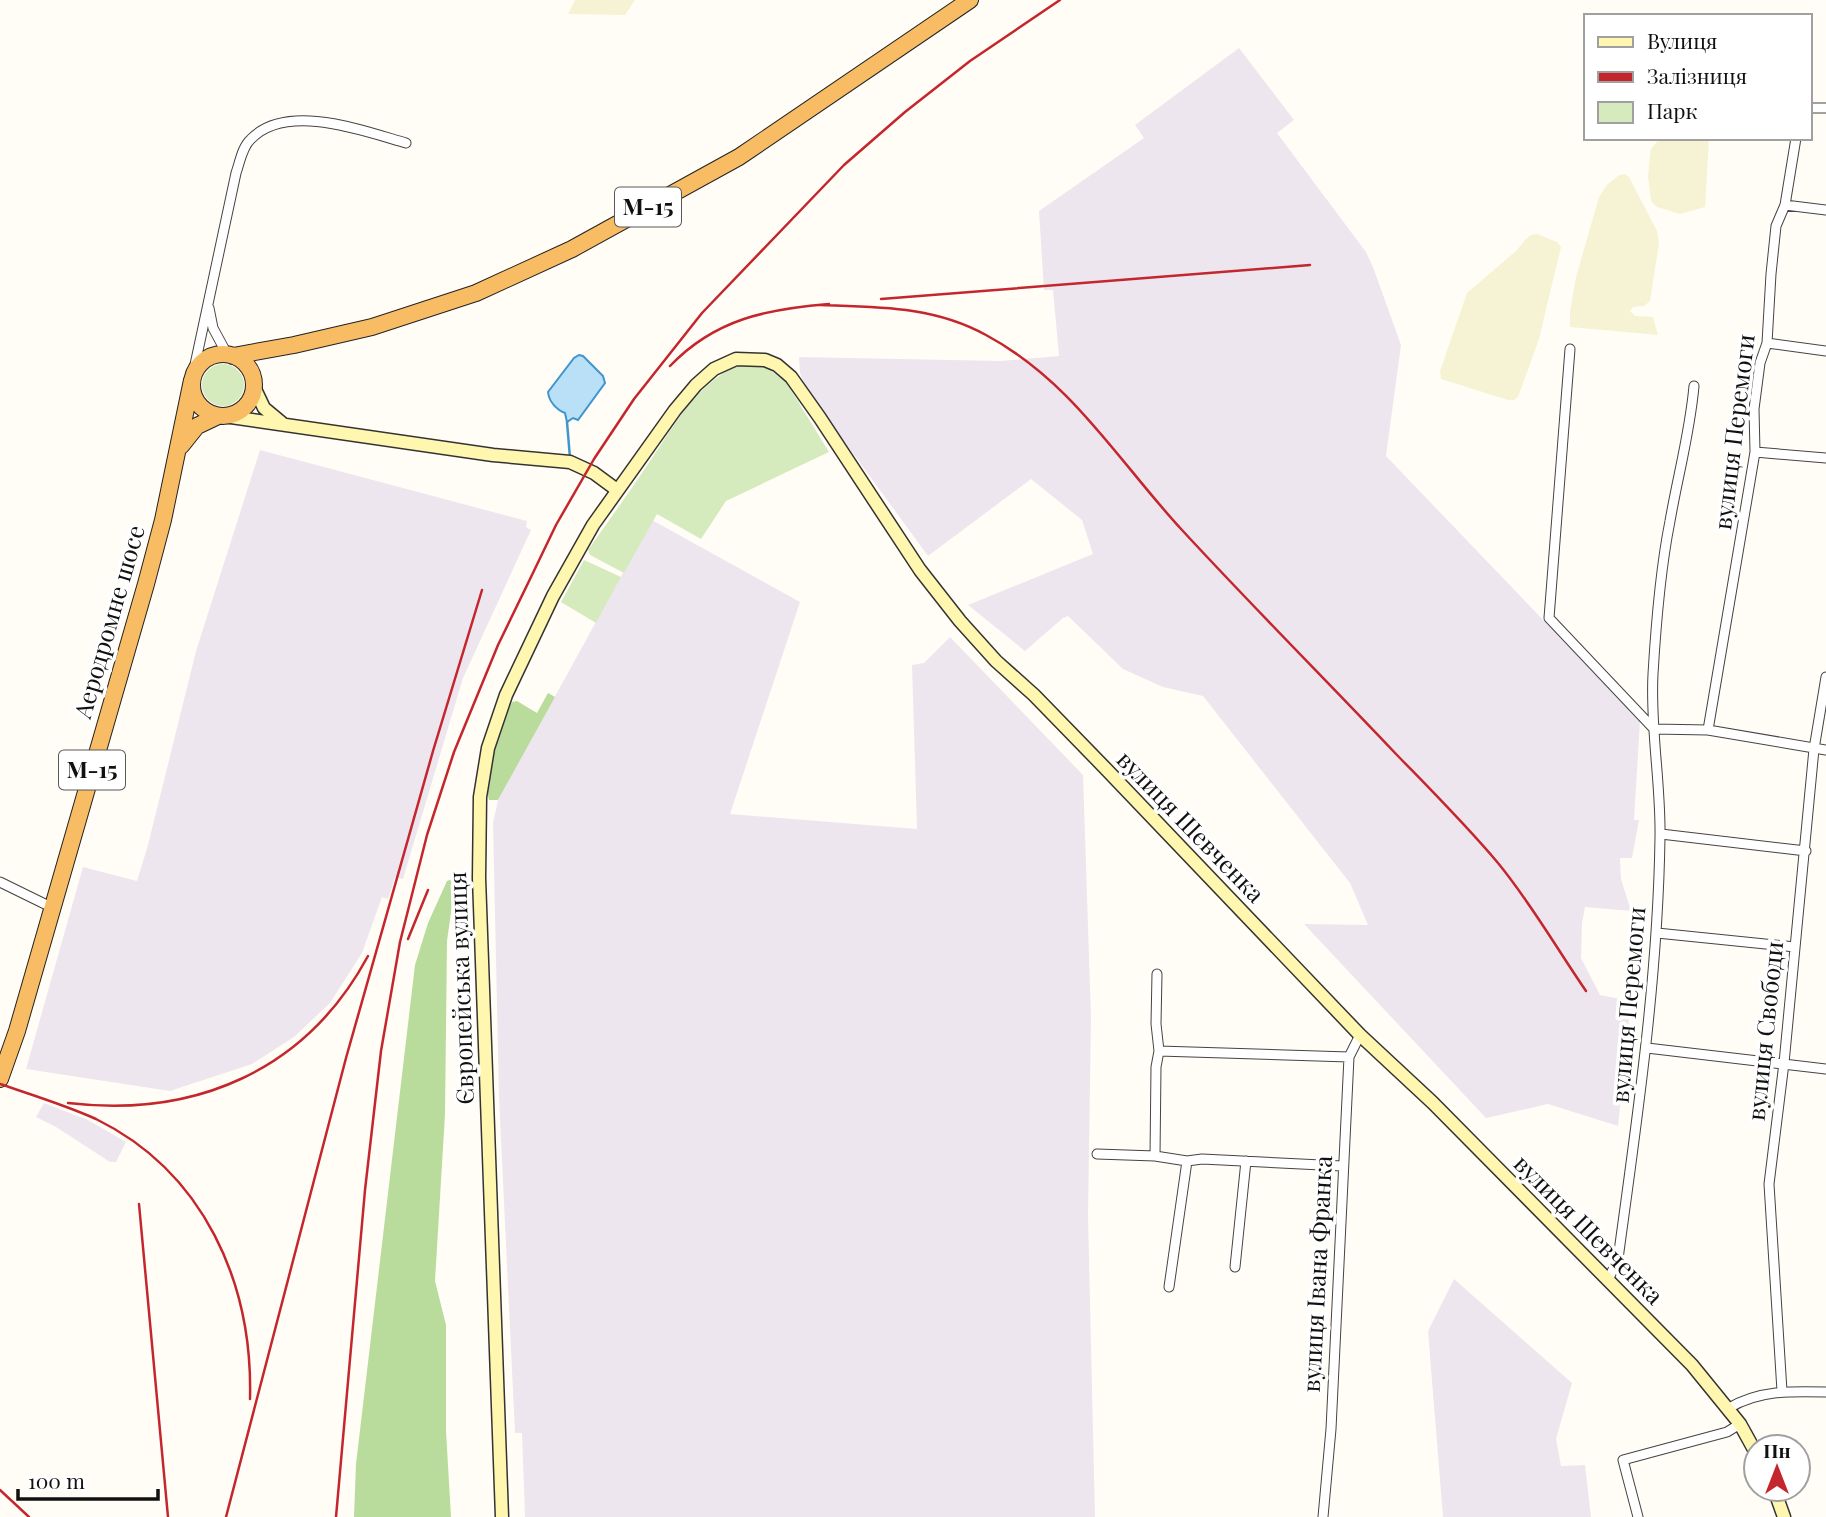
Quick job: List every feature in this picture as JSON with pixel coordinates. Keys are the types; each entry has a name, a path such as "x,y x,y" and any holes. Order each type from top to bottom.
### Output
{"highway":[{"name":"М-15","path":"192,377 199,364 209,357 294,345 372,327 476,293 572,249 738,157 970,0"},
{"name":"М-15","path":"221,416 242,410 250,400 254,385 266,362 294,345"},
{"path":"230,355 247,366 254,385"},
{"path":"192,377 192,393 197,404 206,412 221,416"},
{"name":"Аеродромне шосе","path":"0,1080 17,1031 146,584 177,458 192,377"},
{"name":"Аеродромне шосе","path":"177,458 182,443 191,431 203,421 221,416"}],"main road":[{"name":"вулиця Шевченка","path":"617,490 675,410 714,369 744,358 765,360 777,365 791,377 820,418 920,570 996,661 1034,695 1106,768 1360,1035 1433,1103 1692,1365 1729,1408 1745,1433"},
{"path":"254,385 264,408 272,416 293,426"},
{"path":"221,416 493,455 570,462 594,473 617,490"},
{"name":"Європейська вулиця","path":"502,1517 481,972 481,785 488,748 506,695 553,597 593,525 617,490"}],"street":[{"name":"Аеродромне шосе","path":"192,377 236,173 241,155 250,140 275,124 298,120 372,132 406,143"},
{"name":"вулиця Перемоги","path":"1708,730 1755,452 1754,409 1760,363 1767,343 1776,226 1785,205 1796,140"},
{"path":"1785,205 1826,210"},
{"name":"Аеродромне шосе","path":"209,298 213,328 230,355"},
{"path":"1767,343 1826,351"},
{"path":"1570,349 1549,618 1654,729 1708,730 1826,751"},
{"name":"вулиця Перемоги","path":"1608,1280 1618,1259 1647,1048 1657,933 1661,834 1653,677 1659,601 1670,521 1690,426 1694,386"},
{"path":"1755,452 1826,458"},
{"name":"вулиця Свободи","path":"1782,1391 1769,1184 1806,851 1814,749 1826,677"},
{"path":"1661,834 1806,851"},
{"path":"0,882 53,908"},
{"path":"1657,933 1795,947"},
{"path":"1155,1156 1156,1067 1159,1051 1156,1024 1157,974"},
{"name":"вулиця Івана Франка","path":"1324,1517 1331,1429 1349,1057 1360,1035"},
{"path":"1647,1048 1826,1069"},
{"path":"1159,1051 1349,1057"},
{"path":"1097,1154 1155,1156 1187,1161 1202,1159 1342,1166"},
{"path":"1169,1287 1187,1161"},
{"path":"1235,1267 1246,1161"},
{"path":"1729,1408 1743,1401 1782,1391 1826,1392"},
{"path":"1639,1517 1623,1460 1727,1432 1740,1424"}],"shaded area":[{"path":"575,0 635,0 625,15 568,14"},
{"path":"1239,48 1294,120 1277,133 1366,252 1373,267 1401,345 1386,456 1640,721 1634,820 1639,820 1632,858 1620,858 1621,879 1631,911 1585,907 1582,923 1581,958 1600,995 1631,1001 1618,1126 1548,1104 1486,1118 1304,924 1368,925 1350,883 1203,696 1163,687 1123,669 1068,616 1025,651 968,605 1093,554 1082,520 1031,479 928,556 806,388 800,373 799,357 1001,361 1059,356 1053,290 1044,290 1039,211 1144,138 1135,125"},
{"path":"1658,140 1709,140 1705,207 1680,214 1657,207 1651,201 1648,176 1651,149"},
{"path":"1625,174 1657,231 1659,243 1650,301 1644,306 1633,307 1630,311 1635,316 1653,317 1658,335 1570,327 1576,277 1599,197 1607,185 1619,175"},
{"path":"1537,234 1557,242 1561,247 1539,339 1518,397 1508,400 1441,379 1440,371 1467,293 1525,240"},
{"path":"260,450 527,521 526,527 531,530 463,678 403,879 395,877 388,899 382,897 362,953 330,1003 294,1037 252,1064 170,1091 26,1069 83,867 137,881 196,651"},
{"path":"652,520 800,602 730,814 917,829 912,665 924,663 950,637 1083,775 1091,1017 1088,1215 1095,1517 525,1517 522,1433 515,1433 499,1097 493,823 498,800"},
{"path":"44,1103 88,1120 126,1142 116,1162 110,1162 36,1117"},
{"path":"1454,1279 1572,1383 1556,1439 1561,1466 1585,1465 1591,1517 1443,1517 1428,1331"}],"green space":[{"path":"223,364 238,370 244,385 238,400 223,406 208,400 202,385 208,370"},
{"path":"742,364 763,365 786,382 829,452 726,501 701,539 657,514 624,573 590,555 588,550 686,409 711,383"},
{"path":"584,560 621,577 596,623 561,602"},
{"path":"548,693 555,697 498,800 489,800 487,789 490,764 497,737 512,702 517,701 537,713"},
{"path":"452,879 455,884 447,941 445,1114 435,1281 446,1325 446,1431 451,1517 354,1517 356,1464 415,965 428,923 447,881"}],"water":[{"path":"579,355 603,376 605,383 578,420 573,418 567,422 565,413 554,405 548,392"}],"waterway":[{"path":"567,422 570,458"}],"railway":[{"path":"336,1517 365,1190 381,1051 400,942 427,835 454,752 498,645 556,525 594,459 634,399 702,313 844,165 970,61 1060,0"},
{"path":"881,299 1310,265"},
{"path":"670,366 705,337 743,319 784,309 829,304"},
{"path":"820,305 905,310 946,318 986,335 1044,375 1092,424 1208,558 1486,849 1522,894 1586,991"},
{"path":"226,1517 346,1058 433,751 482,590"},
{"path":"408,939 428,890"},
{"path":"68,1103 115,1106 160,1103 202,1093 242,1078 279,1057 313,1030 343,996 368,956"},
{"path":"0,1084 96,1119 134,1141 166,1169 193,1200 215,1235 231,1273 249,1356 250,1399"},
{"path":"139,1204 168,1517"},
{"path":"0,1490 29,1517"}]}
